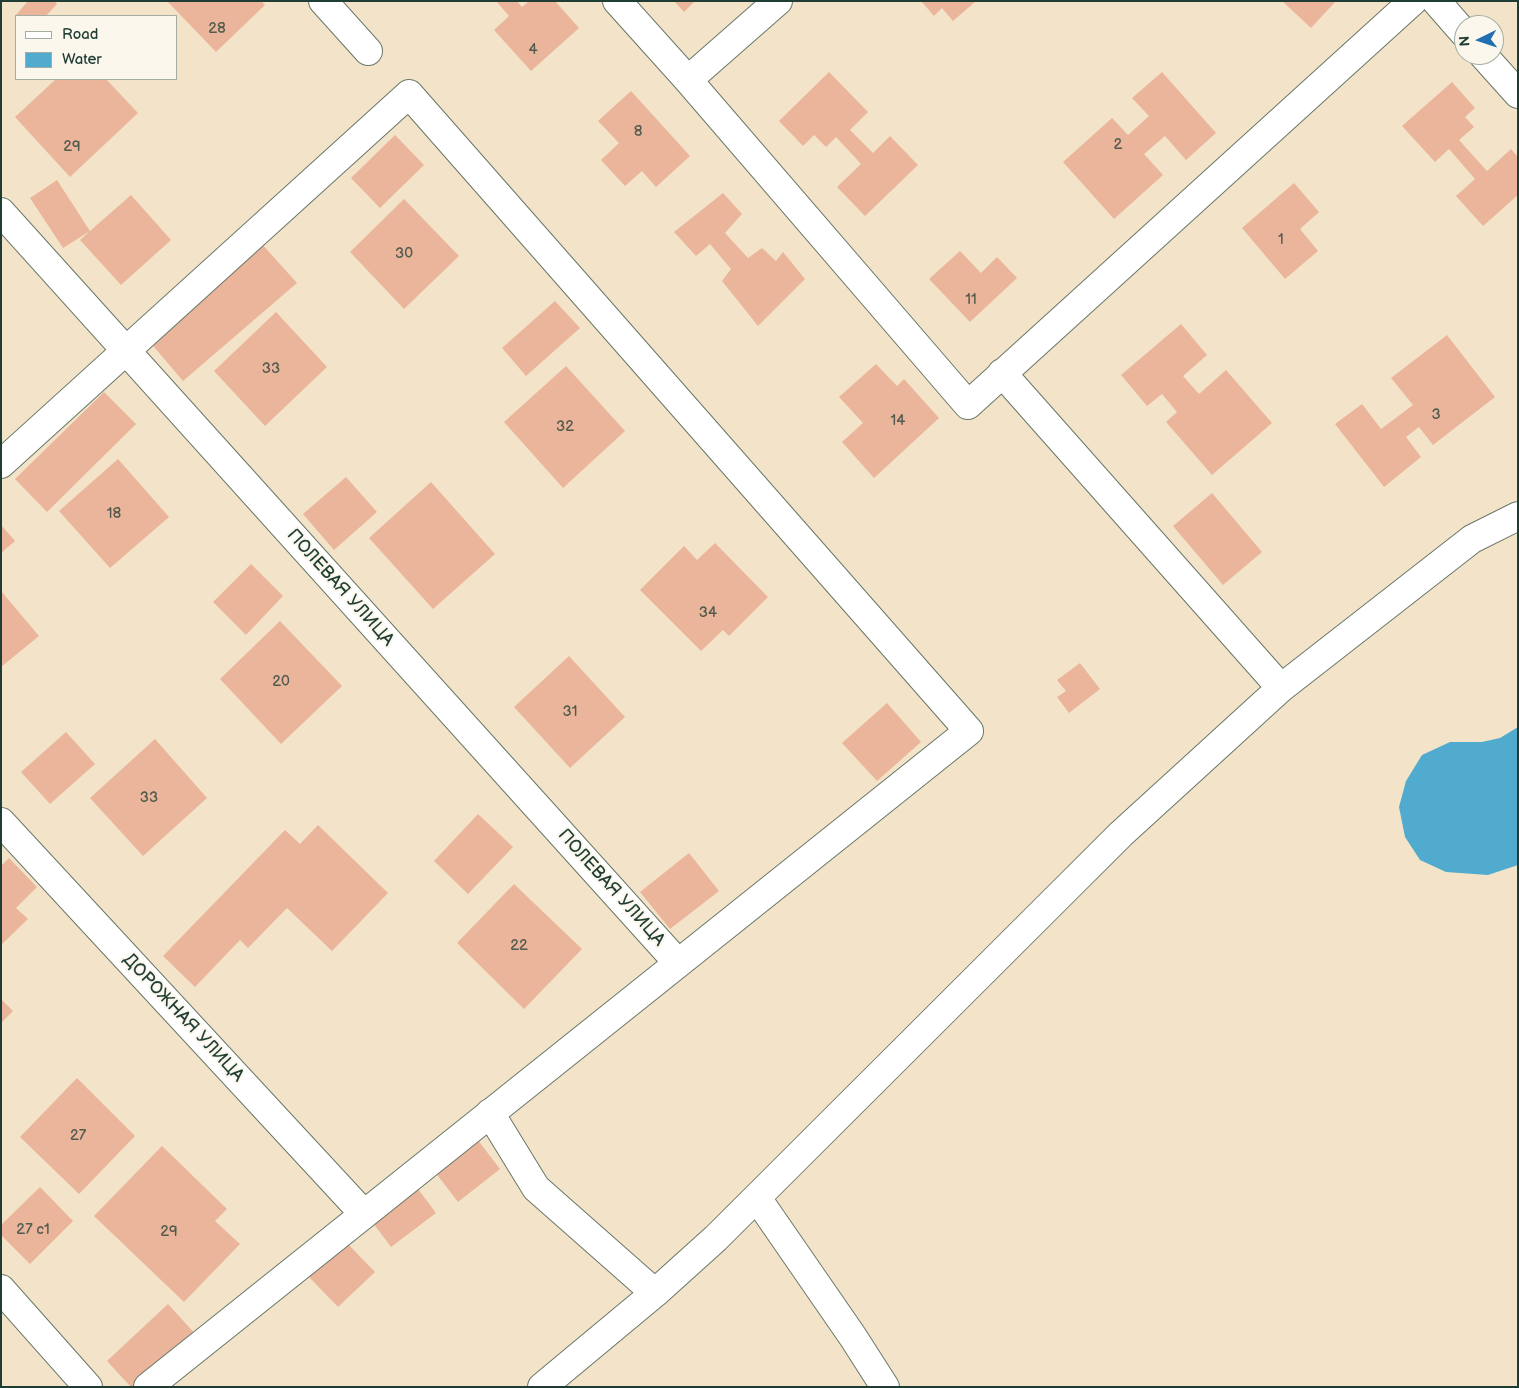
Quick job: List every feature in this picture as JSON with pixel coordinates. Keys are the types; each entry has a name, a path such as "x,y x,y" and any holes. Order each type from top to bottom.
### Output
{"street":[{"path":"324,1 368,51"},
{"path":"617,1 688,80 968,404 1414,1"},
{"path":"688,80 778,1"},
{"path":"1436,1 1454,22"},
{"path":"1492,65 1518,94"},
{"path":"1,464 408,94 970,730 148,1387"},
{"name":"ПОЛЕВАЯ УЛИЦА","path":"1,212 678,963"},
{"path":"1002,374 1282,688"},
{"path":"542,1387 655,1293 716,1238 1121,834 1282,688 1472,539 1518,516"},
{"name":"ДОРОЖНАЯ УЛИЦА","path":"1,822 364,1214"},
{"path":"490,1113 536,1188 655,1293"},
{"path":"757,1198 853,1337 885,1387"},
{"path":"1,1288 88,1387"}],"water":[{"path":"1518,727 1518,865 1488,875 1446,872 1420,860 1405,837 1399,807 1406,781 1422,755 1450,742 1482,742 1500,738"}],"building":[{"path":"28,1 55,1 57,4 47,15 16,15"},
{"path":"167,1 261,1 265,5 216,52"},
{"path":"496,1 517,1 522,7 529,1 555,1 579,28 531,71 494,30 509,16"},
{"path":"674,1 695,1 684,12"},
{"path":"921,1 976,1 953,21 942,8 934,16"},
{"path":"1282,1 1336,1 1311,28"},
{"path":"829,72 868,112 850,130 873,153 890,136 918,165 865,216 837,187 861,164 836,137 826,147 814,135 803,146 779,121"},
{"path":"1162,72 1216,133 1186,160 1165,136 1144,154 1163,175 1114,219 1063,162 1112,118 1128,135 1149,116 1132,98"},
{"path":"55,80 107,80 138,113 70,177 15,117"},
{"path":"1452,82 1475,108 1465,117 1474,127 1459,140 1487,171 1511,149 1518,157 1518,195 1483,226 1456,196 1475,179 1449,149 1435,162 1402,126"},
{"path":"631,91 690,156 656,187 642,171 625,186 601,160 619,143 598,121"},
{"path":"395,135 424,165 380,208 351,178"},
{"path":"57,180 90,231 63,248 30,198"},
{"path":"1294,183 1319,212 1300,229 1318,251 1285,279 1242,228"},
{"path":"723,193 742,214 725,233 748,258 762,248 776,261 783,252 805,279 758,326 722,281 731,269 710,244 696,256 674,232"},
{"path":"131,195 171,240 121,285 80,240"},
{"path":"404,199 459,256 404,309 350,252"},
{"path":"261,243 297,283 183,381 149,341"},
{"path":"960,251 981,273 997,257 1017,278 970,322 929,279"},
{"path":"555,301 580,328 526,376 502,348"},
{"path":"276,312 327,367 265,426 214,371"},
{"path":"1181,324 1207,355 1183,376 1199,394 1226,370 1272,423 1212,475 1166,422 1177,412 1162,394 1147,406 1121,375"},
{"path":"1447,335 1495,397 1433,445 1419,427 1406,437 1421,457 1384,487 1335,424 1362,404 1381,429 1413,405 1391,378"},
{"path":"876,364 897,386 904,379 939,418 874,478 842,442 863,423 839,397"},
{"path":"566,366 625,431 563,488 504,422"},
{"path":"104,392 136,424 47,512 15,479"},
{"path":"118,459 169,517 110,568 59,511"},
{"path":"346,477 377,512 334,550 303,514"},
{"path":"431,482 495,554 433,609 369,538"},
{"path":"1212,493 1262,552 1223,585 1173,526"},
{"path":"1,525 15,541 1,553"},
{"path":"715,543 768,597 729,636 723,630 701,651 640,590 684,546 697,560"},
{"path":"251,564 283,596 246,635 213,602"},
{"path":"1,591 39,636 1,667"},
{"path":"280,621 342,686 281,744 220,679"},
{"path":"569,656 625,717 570,768 514,707"},
{"path":"1080,663 1100,689 1069,713 1057,697 1066,691 1057,680"},
{"path":"887,703 921,742 877,781 842,743"},
{"path":"66,732 95,764 50,804 21,772"},
{"path":"155,739 207,798 143,856 90,798"},
{"path":"478,814 513,847 468,894 434,861"},
{"path":"318,825 388,893 332,951 287,908 248,948 240,940 195,987 163,956 285,830 300,844"},
{"path":"689,853 719,891 670,929 640,892"},
{"path":"9,858 37,887 16,908 28,919 1,945 1,866"},
{"path":"514,884 582,949 524,1009 457,943"},
{"path":"1,999 13,1011 1,1023"},
{"path":"77,1078 135,1136 79,1194 20,1137"},
{"path":"477,1139 500,1169 458,1202 435,1172"},
{"path":"162,1146 227,1209 215,1221 240,1244 184,1302 94,1216"},
{"path":"415,1185 436,1213 391,1247 370,1219"},
{"path":"40,1187 73,1221 30,1264 1,1235 1,1225"},
{"path":"346,1242 375,1272 338,1307 309,1277"},
{"path":"168,1304 197,1336 142,1387 131,1387 107,1361"}]}
